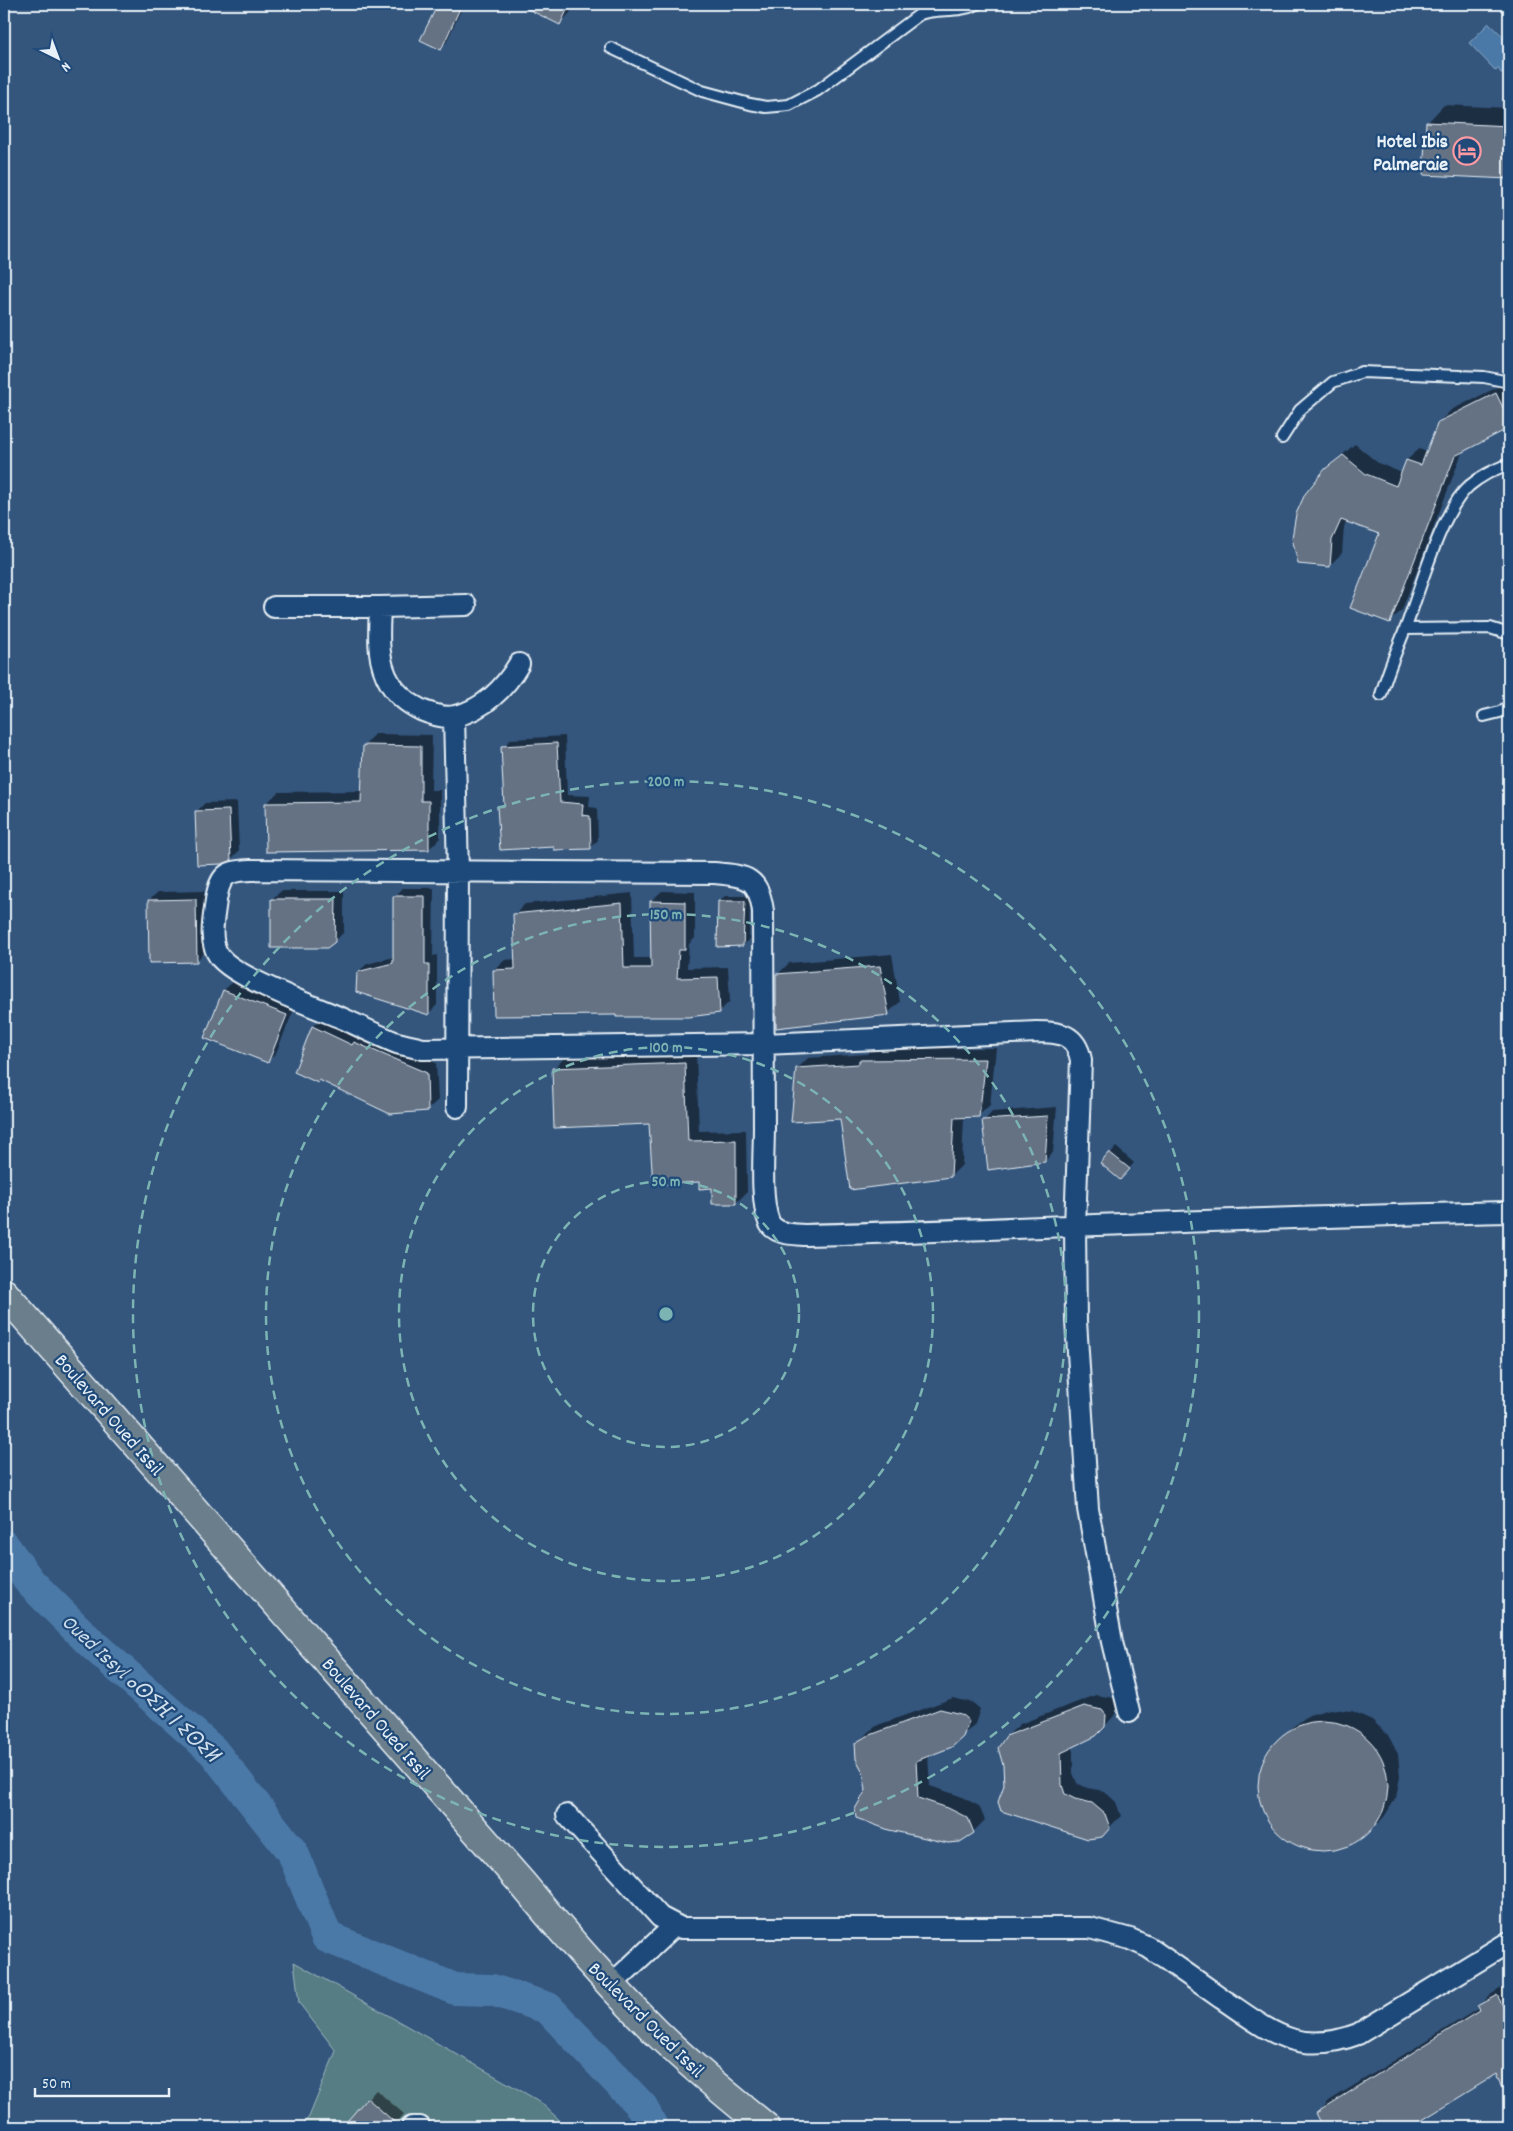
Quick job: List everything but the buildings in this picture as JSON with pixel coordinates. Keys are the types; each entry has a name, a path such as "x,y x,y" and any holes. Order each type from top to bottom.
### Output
{"main road":[{"name":"Boulevard Oued Issil","path":"4,1293 569,1940 657,2034 766,2127"}],"street":[{"path":"274,607 466,605"},
{"path":"380,607 379,650 390,682 399,694 414,707 434,715 454,717 481,705 496,695 512,677 519,664"},
{"path":"454,717 458,871 457,1107"},
{"path":"1129,1712 1112,1642 1088,1509 1076,1321 1075,1227 1081,1060 1078,1048 1067,1036 1054,1032 1036,1032 764,1044 423,1049 397,1043 225,964 218,954 214,942 213,922 218,885 227,875 237,870 714,873 736,875 754,883 760,893 764,910 764,1044 764,1193 770,1223 778,1231 806,1235 1075,1227 1325,1216 1509,1212"},
{"path":"567,1815 660,1917 674,1926 681,1928 1090,1928 1123,1936 1148,1947 1271,2032 1296,2041 1335,2041 1358,2034 1509,1942"},
{"path":"611,1985 674,1926"},
{"path":"412,2127 420,2127"}],"lane":[{"path":"611,48 702,91 750,104 778,108 812,94 920,14 962,9 977,4"},
{"path":"1282,438 1300,410 1333,382 1362,372 1484,376 1509,382"},
{"path":"1381,695 1388,671 1437,540 1451,511 1468,486 1484,475 1509,464"},
{"path":"1405,629 1490,628 1509,634"},
{"path":"1484,716 1500,712 1509,706"}],"green space":[{"path":"294,1962 539,2101 567,2127 300,2127 309,2117 336,2051 299,2003"}],"water":[{"path":"1489,23 1509,42 1509,73 1501,73 1498,68 1496,71 1469,43"}],"waterway":[{"name":"Oued Issyl ⴰⵙⵉⴼ ⵏ ⵉⵙⵉⵍ","path":"4,1546 30,1582 92,1644 213,1751 293,1853 327,1937 455,1989 492,1990 548,2008 642,2107 652,2127"}],"place":[{"name":"Hotel Ibis Palmeraie","path":"1467,151"}]}
